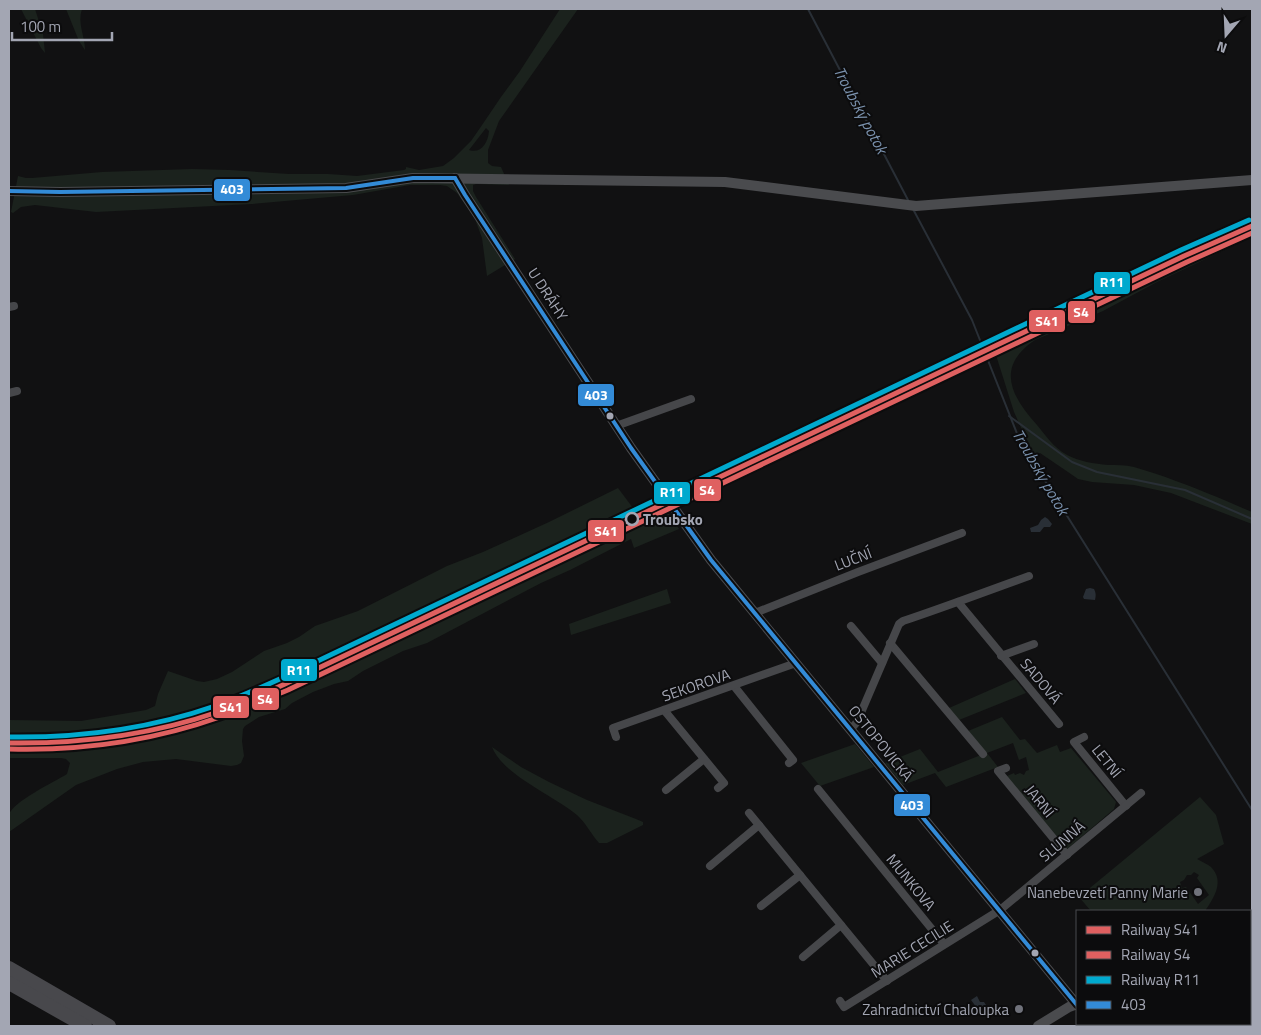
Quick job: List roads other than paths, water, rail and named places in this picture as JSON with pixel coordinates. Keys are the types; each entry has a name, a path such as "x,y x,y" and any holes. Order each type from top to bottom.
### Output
{"highway":[{"path":"9,968 109,1026"},
{"path":"9,983 84,1026"}],"street":[{"path":"12,191 346,188 413,178 725,182 916,206 1252,180"},
{"name":"U DRÁHY","path":"455,178 616,426 666,498"},
{"path":"9,394 17,391"},
{"path":"616,426 691,399"},
{"name":"OSTOPOVICKÁ","path":"666,498 711,560 1076,1003"},
{"name":"LUČNÍ","path":"755,613 962,533"},
{"path":"851,729 857,722 897,627 901,623 1029,576"},
{"name":"SADOVÁ","path":"958,602 1058,724"},
{"path":"851,626 882,663"},
{"path":"890,643 934,701 984,754"},
{"name":"SADOVÁ","path":"1002,656 1034,644"},
{"name":"SEKOROVA","path":"616,737 613,728 796,663"},
{"path":"734,686 793,760 789,763"},
{"path":"664,710 724,784 718,788"},
{"name":"LETNÍ","path":"1084,738 1074,742 1126,806"},
{"path":"666,790 704,759"},
{"name":"JARNÍ","path":"1006,768 997,770 1066,855"},
{"name":"MUNKOVA","path":"818,789 855,840 944,944"},
{"name":"SLUNNÁ","path":"1000,910 1141,793"},
{"path":"749,813 887,981"},
{"path":"710,866 759,825"},
{"path":"761,906 800,874"},
{"name":"MARIE CECILIE","path":"840,1001 844,1007 1000,910"},
{"path":"803,956 841,925"},
{"path":"1038,1026 1076,1004"}],"waterway":[{"name":"Troubský potok","path":"808,9 908,200"},
{"name":"Troubský potok","path":"913,209 972,320 1020,441 1252,810"},
{"path":"1009,416 1072,462 1097,472 1185,490 1252,519"}],"rail line":[{"name":"R11","path":"9,737 88,734 140,726 190,714 241,696 1181,250 1249,220"},
{"name":"S41","path":"9,743 89,740 141,732 193,720 244,702 1184,256 1252,226"},
{"name":"S4","path":"9,749 89,746 142,738 220,717 288,690 1187,262 1252,233"}],"place":[{"name":"Troubsko","path":"632,519"},
{"name":"Nanebevzetí Panny Marie","path":"1198,892"},
{"name":"Zahradnictví Chaloupka","path":"1019,1009"}]}
